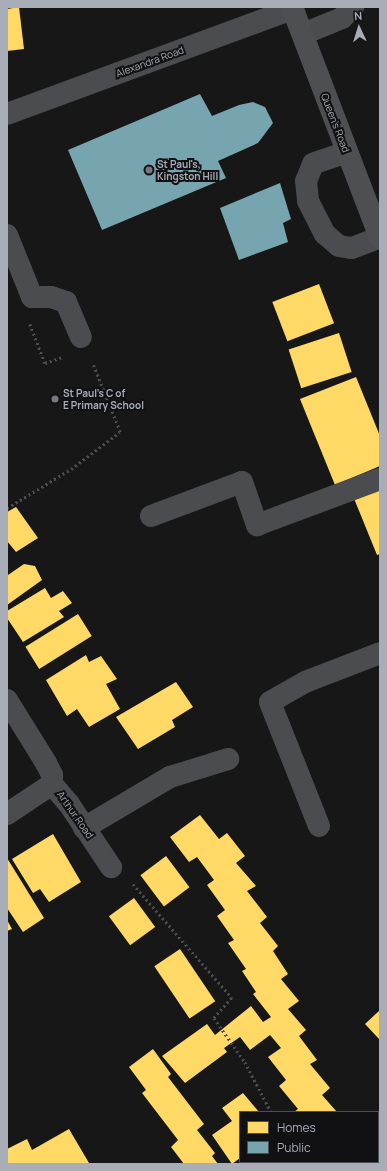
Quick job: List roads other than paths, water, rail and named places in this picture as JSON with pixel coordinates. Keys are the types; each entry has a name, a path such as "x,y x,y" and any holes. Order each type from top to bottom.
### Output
{"main road":[{"name":"Queen's Road","path":"293,8 380,238"}],"street":[{"path":"303,34 342,18 353,7"},
{"name":"Alexandra Road","path":"7,114 293,8"},
{"path":"347,152 313,164 306,181 308,201 325,234 339,246 352,248 380,238"},
{"path":"7,235 32,297 51,297 66,302 81,337"},
{"path":"151,516 242,482 257,525 380,479"},
{"path":"319,826 270,702 304,682 380,654"},
{"name":"Arthur Road","path":"7,700 46,763 52,775 52,784 111,867"},
{"path":"84,828 170,777 228,759"},
{"path":"7,814 52,784"}],"place":[{"name":"St Paul's, Kingston Hill","path":"149,170"},
{"name":"St Paul's C of E Primary School","path":"55,399"}]}
